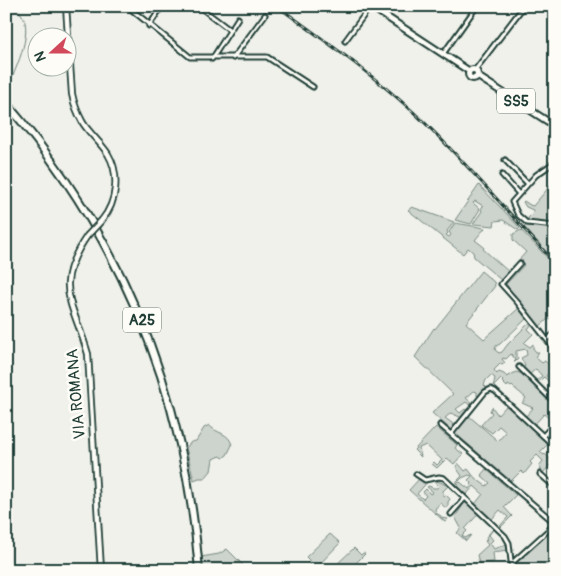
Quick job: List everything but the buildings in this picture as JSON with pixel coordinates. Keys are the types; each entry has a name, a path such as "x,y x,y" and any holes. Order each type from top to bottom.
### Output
{"highway":[{"name":"A25","path":"6,103 54,163 87,212 117,266 141,319 163,378 179,438 192,504 197,570"},
{"name":"A25","path":"6,109 41,151 78,205 105,252 138,321 159,379 176,440 197,570"}],"main road":[{"name":"VIA ROMANA","path":"66,6 74,104 83,123 108,155 114,170 115,192 111,204 102,220 87,236 76,252 72,262 68,292 88,354 101,570"},
{"name":"SS5","path":"370,6 555,126"}],"street":[{"path":"127,6 190,58 267,57 313,87"},
{"path":"149,26 162,6"},
{"path":"203,6 202,8 230,30"},
{"path":"345,41 370,6"},
{"path":"443,54 477,6"},
{"path":"474,72 524,6"},
{"path":"232,58 265,15"},
{"path":"212,59 238,18"},
{"path":"505,160 528,184"},
{"path":"555,162 536,175 512,202 518,215 527,223 555,226"},
{"path":"502,175 519,194"},
{"path":"520,263 501,284 555,350"},
{"path":"547,340 555,333"},
{"path":"519,367 555,403"},
{"path":"451,434 485,392 491,389 496,391 555,447"},
{"path":"543,436 555,423"},
{"path":"440,425 555,523 512,564"},
{"path":"416,474 425,480 439,477 444,478 507,539 512,570"},
{"path":"540,474 555,488"},
{"path":"451,514 465,498"}],"shaded area":[{"path":"555,180 555,204 552,207 555,210 555,224 529,221 528,218 533,213 533,210 526,207 523,202 533,206"},
{"path":"479,185 520,228 518,230 503,220 495,221 494,226 473,224 482,211 483,206 475,201 473,203 480,209 471,224 455,220"},
{"path":"412,207 454,222 447,231 446,235 449,237 451,235 449,232 455,223 485,228 475,240 510,273 501,280 474,257 473,252 468,248 463,254 408,210"},
{"path":"527,225 555,228 555,253 551,257 524,227"},
{"path":"521,230 555,266 555,312 552,314 554,316 539,327 506,284 524,265 519,260 526,252 513,240 513,234"},
{"path":"481,271 494,282 495,286 466,323 484,339 519,308 526,319 496,346 495,350 499,353 502,352 530,322 532,324 528,329 533,334 524,343 530,347 533,344 536,352 539,352 535,357 542,363 545,361 552,368 546,376 555,384 555,398 548,389 552,385 544,377 538,382 536,381 542,376 536,369 530,374 523,368 525,366 521,358 527,355 526,349 516,351 518,359 515,362 516,360 511,354 506,359 503,358 505,363 500,364 494,370 497,374 499,372 507,377 516,372 523,374 555,404 555,418 552,421 544,414 534,425 525,417 533,408 522,403 526,398 512,386 508,385 507,387 501,379 493,387 495,378 491,375 486,380 484,385 486,387 479,397 477,392 474,391 466,398 473,404 472,407 466,402 456,409 460,413 465,409 468,411 462,418 451,413 445,418 452,423 454,428 451,430 432,413 453,394 415,357 434,328"},
{"path":"507,405 548,444 540,452 550,459 555,454 555,470 550,465 543,473 539,466 543,461 537,455 530,462 532,464 524,474 521,471 511,481 455,433 469,416 498,441 506,432 499,426 492,433 481,425 492,413 490,411 492,407 498,415"},
{"path":"209,425 225,435 232,445 227,455 223,458 221,456 213,459 211,471 205,478 194,480 186,448 191,442 196,441 204,428"},
{"path":"436,427 457,445 455,448 463,454 454,464 447,458 437,468 432,464 434,462 437,465 442,460 426,445 419,448 421,457 414,450"},
{"path":"458,463 465,471 468,469 475,478 486,486 490,483 481,475 486,469 516,495 504,507 512,516 501,527 508,517 500,510 492,519 475,504 483,494 474,486 466,495 456,486 460,482 469,489 472,484 468,480 472,476 469,475 462,478 454,484 462,476 456,467"},
{"path":"420,478 429,480 417,494 423,499 426,496 423,492 426,489 430,494 433,492 427,487 437,488 439,486 436,483 438,481 448,486 443,491 443,496 446,495 450,499 448,506 446,508 440,503 435,509 441,518 448,519 445,522 409,490"},
{"path":"465,502 468,502 479,513 465,529 467,531 462,536 465,538 471,535 466,541 457,533 461,528 455,517"},
{"path":"494,528 489,535 493,540 490,543 494,549 507,544 508,550 493,552 494,562 479,563 477,555 488,545 485,541 486,537"},
{"path":"554,529 555,570 515,570 515,565 518,561"},
{"path":"330,534 340,543 314,570 305,570 312,563 306,557"},
{"path":"354,548 361,555 365,554 349,570 338,570 335,566"},
{"path":"227,549 243,565 242,570 203,570 201,557 219,554"}],"waterway":[{"path":"6,91 22,53 26,32 22,15 14,6"}],"railway":[{"path":"277,6 354,62 409,108 459,158 555,263"}]}
